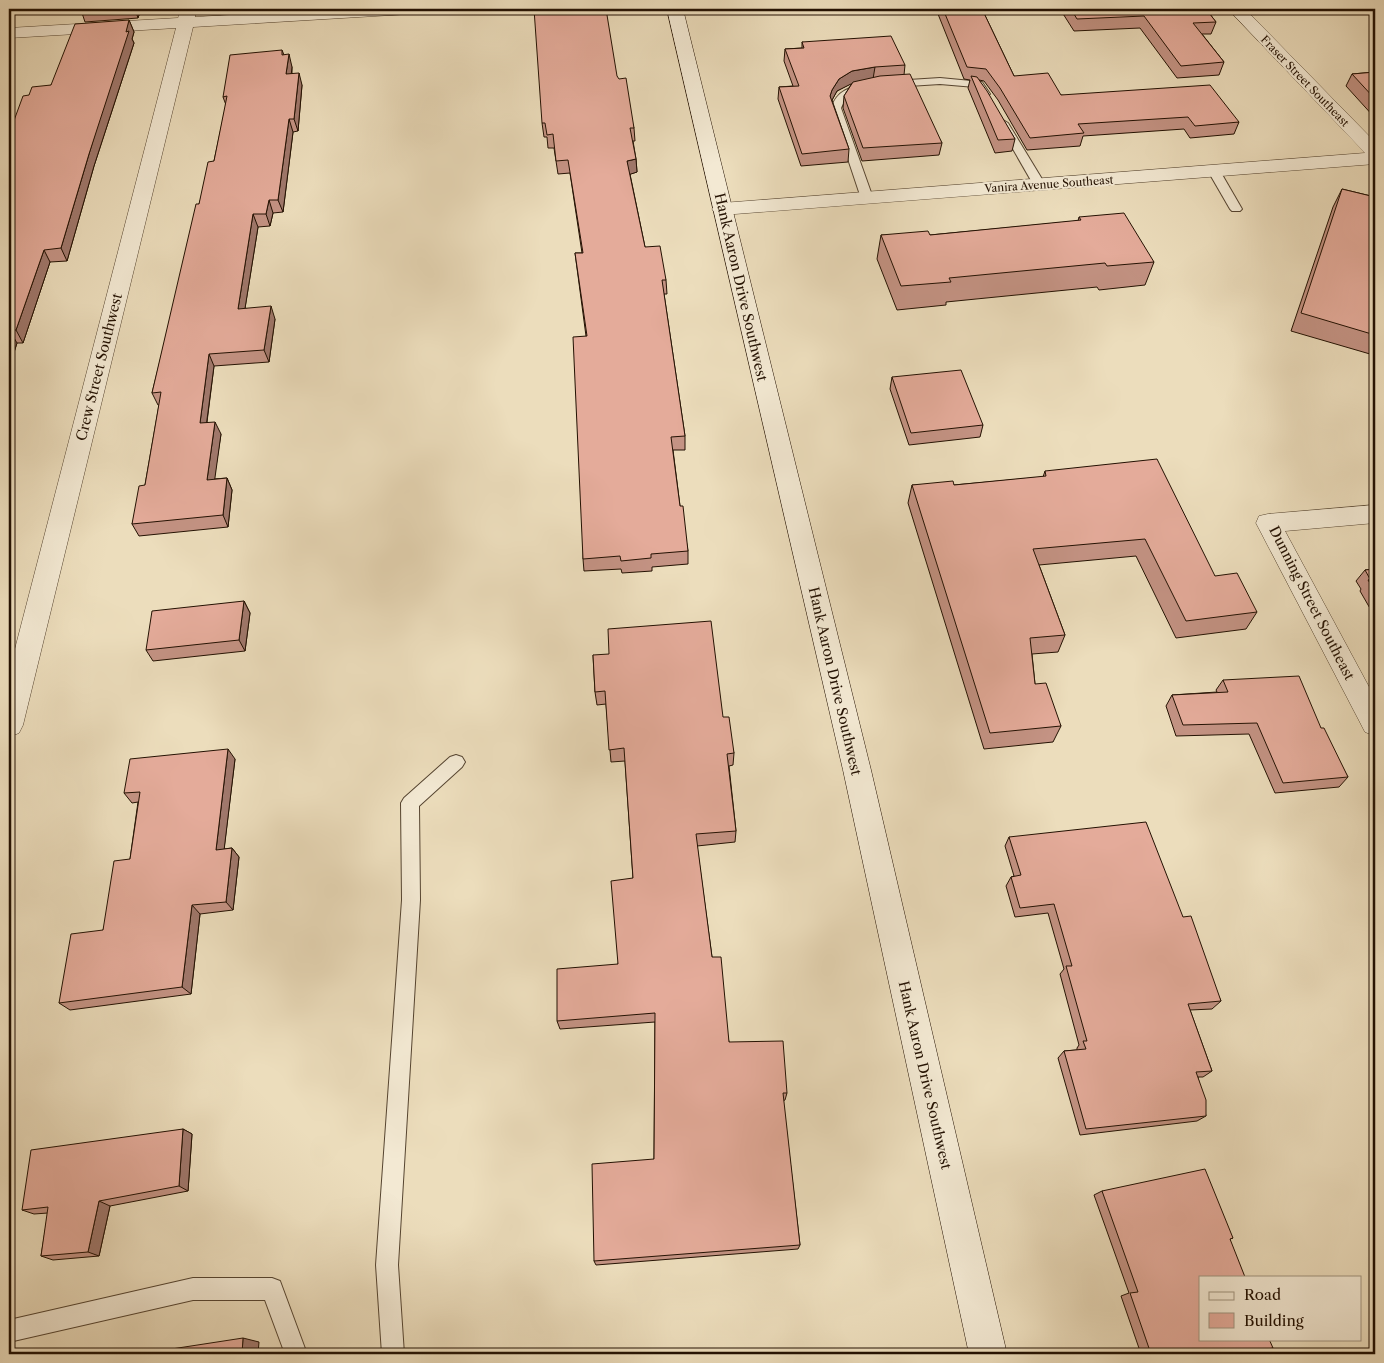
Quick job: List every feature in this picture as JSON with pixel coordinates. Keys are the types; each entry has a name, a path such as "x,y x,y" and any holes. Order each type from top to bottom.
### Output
{"street":[{"path":"9,33 187,15 409,9"},
{"name":"Hank Aaron Drive Southwest","path":"675,9 857,770 988,1354"},
{"name":"Fraser Street Southeast","path":"1236,9 1375,153"},
{"name":"Crew Street Southwest","path":"9,724 17,663 187,15"},
{"name":"Vanira Avenue Southeast","path":"722,209 1375,158"},
{"name":"Dunning Street Southeast","path":"1375,514 1268,523 1375,724"}],"lane":[{"path":"867,198 836,108 840,97 848,90 907,83 963,81 978,84 991,101"},
{"path":"999,116 1038,184"},
{"path":"1214,171 1236,209"},
{"path":"393,1354 386,1265 411,900 410,803 456,762"},
{"path":"9,1331 193,1289 272,1289 296,1354"}],"building":[{"path":"534,9 606,9 617,76 619,79 626,78 634,128 630,128 636,159 627,161 645,247 660,246 666,280 662,280 685,436 671,437 680,506 683,506 688,551 651,554 651,558 621,561 620,556 583,559 573,337 587,336 575,253 583,253 568,160 556,161 553,134 547,135 545,123 542,123"},
{"path":"943,9 982,9 1014,76 1048,73 1061,95 1210,85 1239,122 1195,126 1188,117 1078,124 1084,133 1030,138 1000,88 986,69 967,67"},
{"path":"1071,9 1206,9 1216,22 1193,23 1224,62 1181,66 1144,16 1077,19"},
{"path":"129,20 126,32 129,31 61,248 44,250 16,330 9,333 9,134 23,96 29,95 32,87 51,85 75,24"},
{"path":"891,36 905,65 852,71 839,79 832,90 830,96 849,149 802,154 779,87 799,86 785,49 804,48 802,42"},
{"path":"282,50 282,55 289,54 286,74 299,73 294,119 289,119 278,200 269,200 266,214 253,214 238,309 271,306 264,350 209,354 200,423 215,422 207,480 227,478 223,515 132,524 139,486 145,485 161,392 152,393 196,204 199,204 208,162 214,161 227,96 223,97 230,55"},
{"path":"1375,72 1375,99 1352,74"},
{"path":"910,74 942,143 863,148 844,96 853,82 880,76"},
{"path":"971,76 977,77 987,91 1015,139 998,140"},
{"path":"1342,189 1375,197 1375,335 1301,313"},
{"path":"1124,213 1154,262 1107,266 1105,263 949,278 951,282 901,286 881,235 928,231 930,235 1081,220 1079,217"},
{"path":"961,370 983,425 911,433 892,377"},
{"path":"1157,459 1215,576 1237,573 1257,612 1186,621 1145,539 1033,549 1065,635 1030,638 1035,684 1046,683 1061,726 990,733 912,485 953,481 954,485 1046,476 1045,471"},
{"path":"1375,569 1375,591 1368,580 1370,579 1365,570"},
{"path":"244,601 239,640 146,650 152,611"},
{"path":"711,621 723,717 729,717 734,753 727,754 736,831 696,834 712,957 721,957 729,1042 783,1041 787,1093 783,1093 800,1245 594,1261 592,1164 654,1159 655,1013 557,1021 557,969 618,964 611,881 633,878 624,748 609,750 605,691 595,692 593,655 609,654 608,629"},
{"path":"1299,676 1321,728 1324,728 1348,777 1283,783 1257,723 1183,725 1172,695 1228,692 1223,680"},
{"path":"228,749 216,850 232,848 226,902 192,905 182,987 59,1003 71,934 103,930 114,861 130,859 140,792 124,793 130,759"},
{"path":"1146,822 1183,917 1191,916 1221,1001 1188,1004 1212,1071 1196,1072 1206,1100 1206,1116 1086,1129 1064,1051 1086,1049 1083,1041 1087,1041 1066,966 1072,966 1054,904 1020,908 1011,877 1021,875 1009,837"},
{"path":"183,1129 179,1186 99,1201 88,1252 41,1256 48,1207 22,1210 31,1150"},
{"path":"1205,1169 1233,1238 1230,1239 1245,1276 1199,1276 1199,1340 1269,1340 1273,1348 1240,1354 1151,1354 1130,1293 1138,1292 1102,1191"},
{"path":"243,1338 242,1354 139,1354"}]}
